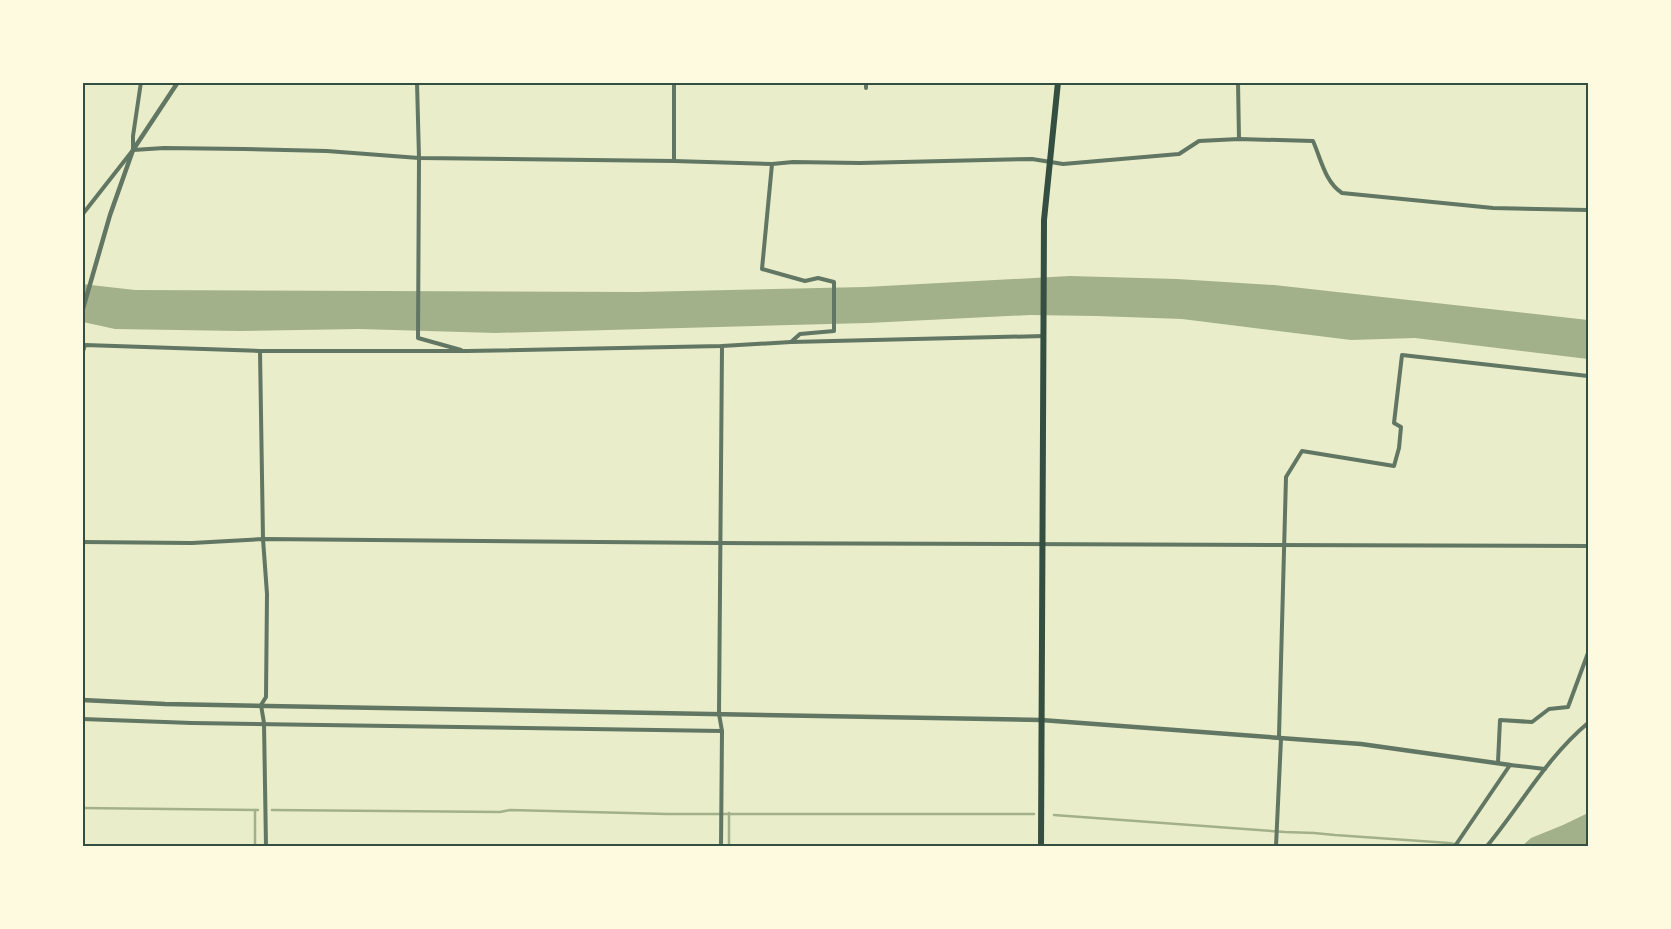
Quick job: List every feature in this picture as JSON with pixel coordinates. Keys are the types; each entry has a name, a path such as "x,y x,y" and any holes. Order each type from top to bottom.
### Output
{"highway":[{"path":"1041,846 1044,220 1058,82"}],"street":[{"path":"82,312 112,208 133,150 140,82"},
{"path":"82,214 133,150 178,82"},
{"path":"417,82 419,158 418,338 467,352"},
{"path":"674,82 674,161"},
{"path":"1238,82 1239,139"},
{"path":"133,150 164,148 244,149 419,158 772,164 793,162 860,164 1032,159 1063,164 1180,154 1199,141 1239,139 1313,140 1329,180 1334,188 1342,193 1493,208 1588,210"},
{"path":"772,164 762,269 805,281 818,278 834,282 834,330 800,334 791,342"},
{"path":"82,354 85,345 260,351 467,352 722,346 1044,333"},
{"path":"721,846 722,731 719,714 722,346"},
{"path":"260,351 263,538 267,594 266,697 261,705 264,724 266,846"},
{"path":"1276,846 1281,739 1279,736 1286,477 1302,451 1394,466 1399,448 1401,427 1394,423 1402,356 1588,376"},
{"path":"82,542 192,543 263,538 721,543 1588,546"},
{"path":"1498,762 1500,720 1532,722 1549,709 1568,707 1588,653"},
{"path":"82,700 135,703 1041,720 1361,744 1545,769"},
{"path":"82,719 264,724 722,731"},
{"path":"1487,846 1545,769 1566,744 1588,723"},
{"path":"1455,846 1510,765"}],"shaded area":[{"path":"1070,276 1177,279 1274,285 1588,320 1588,359 1415,338 1351,340 1182,319 1096,316 1030,315 868,323 496,333 359,329 239,331 115,329 83,322 82,284 135,290 637,292 865,287"},
{"path":"1588,813 1588,846 1522,846 1531,838"}],"waterway":[{"path":"82,808 258,810"},
{"path":"255,810 255,846"},
{"path":"272,810 500,812 510,810 667,814 1034,814"},
{"path":"729,813 729,846"},
{"path":"1054,815 1449,843 1465,846"}]}
